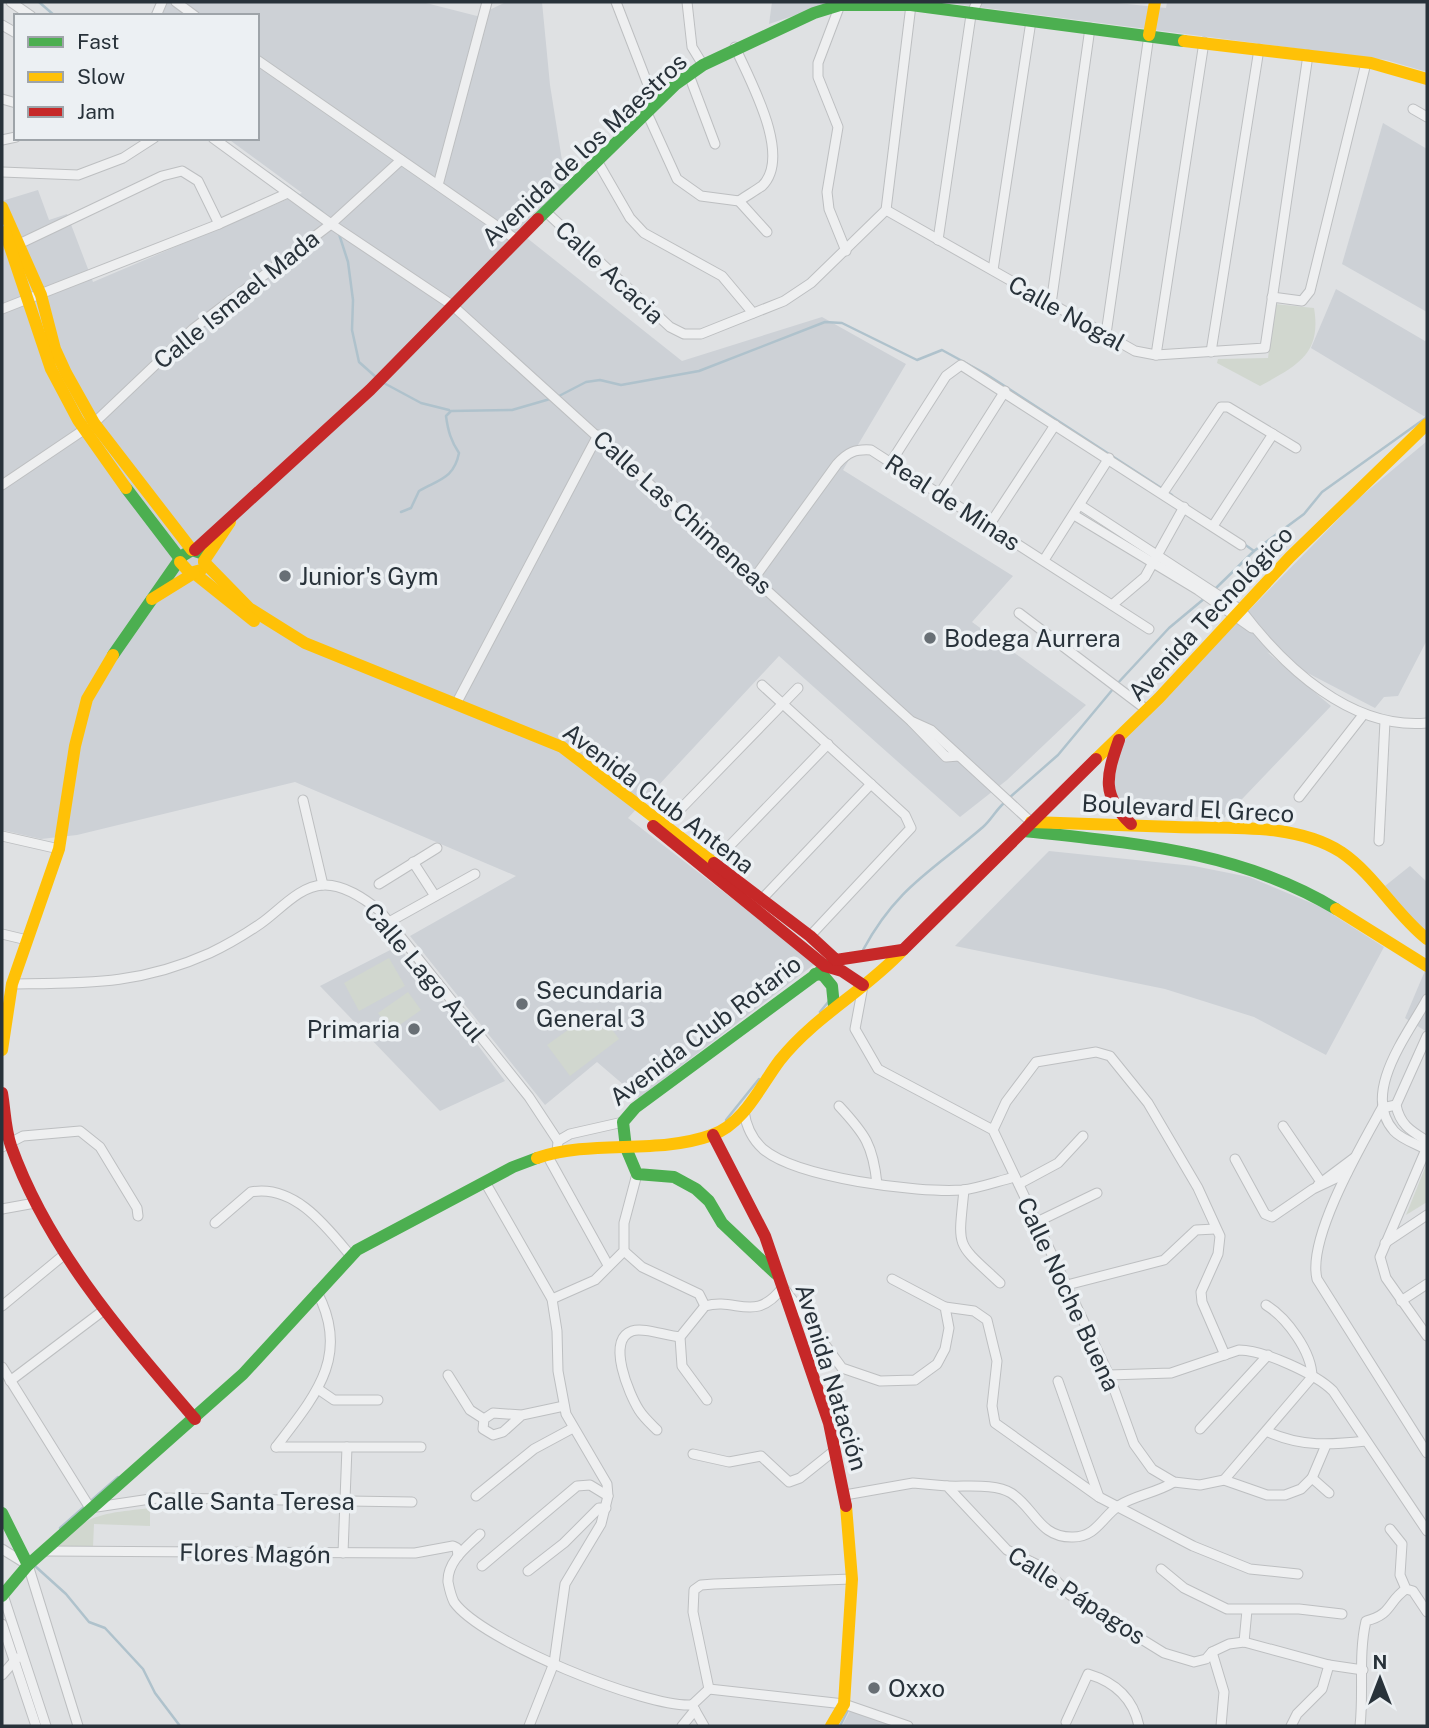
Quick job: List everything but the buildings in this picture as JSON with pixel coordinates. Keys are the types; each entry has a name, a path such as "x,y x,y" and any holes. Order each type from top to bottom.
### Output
{"street":[{"path":"11,2 28,14"},
{"path":"176,2 192,14"},
{"path":"438,185 487,2"},
{"path":"616,2 677,179 701,196 739,201 767,232"},
{"path":"687,2 692,47 703,65"},
{"path":"938,240 971,15 977,2"},
{"path":"1106,334 1155,2"},
{"path":"840,5 818,62 818,77 838,127 827,192 829,209 846,251"},
{"name":"Avenida de los Maestros","path":"193,550 232,519 370,390 596,159 689,75 735,47 814,13 840,5 911,5 971,15 1366,63 1427,79"},
{"path":"886,210 911,5"},
{"path":"993,270 1031,21"},
{"path":"1051,304 1090,28"},
{"path":"1156,355 1204,42"},
{"path":"735,47 766,120 772,145 772,164 763,184 739,201"},
{"path":"1211,352 1259,49"},
{"path":"1308,55 1272,297 1302,301 1310,291 1366,63"},
{"path":"259,61 516,240"},
{"path":"689,75 715,144"},
{"path":"1413,109 1427,117"},
{"path":"2,172 78,175 123,158 151,140"},
{"name":"Calle Las Chimeneas","path":"216,140 331,224 452,305 911,721 931,730 1001,796 1028,827"},
{"path":"596,159 630,218 644,233 722,276 753,313"},
{"name":"Calle Ismael Mada","path":"2,485 89,426 192,329 331,224 401,160"},
{"path":"19,244 162,176 182,171 198,181 219,224"},
{"path":"2,309 219,224 288,193"},
{"path":"2,207 19,244 34,297"},
{"name":"Calle Nogal","path":"886,210 1135,351 1156,355 1265,348 1272,297"},
{"name":"Calle Acacia","path":"545,211 670,327 684,334 701,334 784,301 811,283 886,210"},
{"path":"2,225 89,426 181,561 183,569 194,573"},
{"path":"891,462 946,376 961,365 1241,545"},
{"path":"939,495 1005,391"},
{"path":"1163,493 1218,409 1228,407 1296,448"},
{"name":"Avenida Tecnológico","path":"835,1002 880,975 902,950 1147,710 1325,522 1427,424"},
{"path":"988,527 1055,425"},
{"path":"89,426 193,550 202,554 204,562 201,569 152,600"},
{"path":"1213,526 1273,434"},
{"path":"456,704 598,435"},
{"name":"Real de Minas","path":"755,577 847,454 858,449 871,450 1149,629"},
{"path":"1044,560 1109,458"},
{"path":"1080,505 1238,614 1295,668 1344,705 1363,715 1385,721 1427,723"},
{"path":"1112,605 1140,582 1156,559 1184,507"},
{"path":"1074,515 1156,559"},
{"name":"Avenida de los Maestros","path":"204,562 232,519"},
{"path":"2,1050 4,1007 59,849 75,746 87,699 181,561 184,552 193,550"},
{"name":"Avenida Club Antena","path":"204,562 265,620 305,643 562,747 810,936 833,970"},
{"name":"Avenida Club Antena","path":"194,573 261,626 285,640 559,752 833,970 863,985"},
{"path":"1019,613 1147,710"},
{"path":"762,685 905,815 911,828 810,936"},
{"path":"665,825 798,688"},
{"path":"1299,797 1363,715"},
{"path":"1379,841 1385,721"},
{"path":"1120,737 1106,783 1111,804 1135,824 1136,844"},
{"path":"713,863 828,744"},
{"path":"761,900 872,784"},
{"path":"12,984 115,982 134,979 208,954 237,939 307,890 323,885 303,800"},
{"name":"Boulevard El Greco","path":"1028,827 1135,824 1293,833 1338,849 1363,870 1402,917 1427,939"},
{"name":"Boulevard El Greco","path":"1028,827 1204,855 1289,884 1329,904 1388,943 1427,964"},
{"path":"1204,855 1199,845 1203,835 1238,833 1242,830"},
{"path":"2,836 59,849"},
{"path":"379,884 437,848"},
{"path":"413,862 435,896"},
{"path":"389,922 475,874"},
{"name":"Calle Lago Azul","path":"323,885 361,896 389,922 529,1097 608,1265"},
{"path":"2,934 27,940"},
{"path":"835,1002 827,978 833,970 902,950"},
{"path":"883,954 863,985 855,1029 878,1069 993,1130 1006,1102 1036,1062 1096,1052 1110,1056 1148,1103 1198,1188 1221,1244 1201,1292 1202,1302 1225,1355"},
{"path":"25,1726 35,1721 2,1595 28,1565 90,1508 195,1419 260,1357 350,1255 513,1167 554,1150 626,1148 713,1135 744,1111 796,1041 835,1002 841,993 833,970"},
{"name":"Avenida Club Rotario","path":"554,1150 569,1134 623,1122 635,1108 833,970"},
{"path":"1427,999 1388,1073 1383,1087 1382,1108 1347,1173 1318,1247 1317,1279 1427,1453"},
{"path":"1427,1036 1396,1105 1398,1116 1406,1128 1427,1146"},
{"path":"2,1093 6,1145 35,1203 65,1254 104,1310 195,1419"},
{"path":"1382,1108 1396,1105"},
{"path":"838,1106 865,1135 871,1147 877,1184"},
{"path":"1382,1108 1395,1133 1427,1146"},
{"path":"744,1111 752,1135 762,1148 776,1157 833,1177 877,1184 964,1189 1017,1181 1058,1163 1073,1150 1083,1136"},
{"path":"623,1122 626,1148 637,1174 624,1223 624,1251 642,1267 699,1294 705,1306"},
{"path":"1283,1126 1317,1186"},
{"path":"6,1145 23,1136 80,1130 100,1147 137,1208 138,1216"},
{"name":"Calle Noche Buena","path":"993,1130 1039,1221 1109,1376 1134,1444 1153,1469 1174,1482"},
{"name":"Avenida Natación","path":"713,1135 765,1236 829,1423 845,1495 852,1579 844,1704 831,1726"},
{"path":"1427,1146 1384,1244 1381,1266 1401,1301 1427,1336"},
{"path":"1235,1159 1269,1217 1355,1157"},
{"path":"1317,1186 1347,1173"},
{"path":"637,1174 674,1177 696,1189 709,1201 722,1223 781,1282 842,1368 880,1381 915,1380 937,1364 945,1349 949,1328 945,1307"},
{"path":"485,1182 552,1299 564,1406 573,1428 607,1484 608,1496 606,1508 587,1549 568,1576 554,1663 529,1726"},
{"path":"964,1189 960,1241 966,1251 1000,1283"},
{"path":"215,1223 251,1192 272,1193 306,1207 350,1255"},
{"path":"1039,1221 1097,1193"},
{"path":"2,1209 35,1203"},
{"path":"1384,1244 1427,1215"},
{"path":"1067,1285 1164,1260 1196,1230 1215,1229"},
{"path":"552,1299 596,1280 624,1251"},
{"path":"2,1306 65,1254"},
{"path":"892,1279 945,1307 974,1311 987,1320 997,1360 992,1406 995,1423 1099,1497 1119,1505 1193,1546 1250,1569 1298,1574"},
{"path":"707,1399 682,1366 678,1345 680,1337 705,1306 717,1304 744,1309 763,1306 781,1282"},
{"path":"1401,1301 1427,1284"},
{"path":"317,1292 331,1325 332,1343 318,1389 276,1447 421,1447"},
{"path":"1224,1480 1268,1432 1312,1377 1311,1366 1301,1345 1284,1321 1266,1305"},
{"path":"10,1381 104,1310"},
{"path":"657,1430 634,1401 620,1356 621,1343 625,1335 635,1330 680,1337"},
{"path":"1109,1376 1171,1373 1225,1355 1251,1350 1268,1355 1333,1391 1427,1531"},
{"path":"1200,1429 1268,1355"},
{"path":"2,1367 90,1508"},
{"path":"448,1375 470,1410 484,1419"},
{"path":"1058,1381 1099,1497"},
{"path":"318,1389 334,1400 378,1399"},
{"path":"484,1419 494,1413 522,1415 564,1406"},
{"path":"484,1419 484,1429 492,1435 503,1432 522,1415"},
{"path":"476,1496 534,1449 573,1428"},
{"path":"1268,1432 1292,1442 1326,1445 1366,1441"},
{"path":"845,1495 913,1483 995,1488 1011,1493 1043,1528 1055,1535 1075,1538 1093,1532 1119,1505 1154,1494 1174,1482 1199,1485 1224,1480 1267,1495 1285,1495 1301,1489 1312,1478 1326,1445"},
{"path":"343,1553 347,1447"},
{"path":"693,1454 729,1462 761,1456 789,1482 800,1478 835,1450"},
{"path":"1312,1478 1329,1493"},
{"path":"482,1566 577,1486 590,1485 608,1496"},
{"name":"Calle Pápagos","path":"947,1486 1007,1550 1044,1568 1079,1601 1164,1653 1194,1662 1206,1659 1212,1652 1244,1642"},
{"name":"Calle Santa Teresa","path":"90,1508 157,1497 412,1502"},
{"path":"528,1571 564,1543 599,1508 606,1508"},
{"path":"2,1513 28,1565 78,1726"},
{"path":"1390,1529 1402,1544 1400,1576 1406,1589 1413,1591 1427,1612"},
{"path":"480,1534 450,1568 448,1582 454,1602 510,1643 554,1663 646,1698 694,1707"},
{"name":"Flores Magón","path":"44,1551 415,1553 453,1546 457,1548 458,1556"},
{"path":"2,1549 28,1565"},
{"path":"1161,1569 1198,1596 1227,1609 1299,1609 1342,1614"},
{"path":"709,1689 693,1612 694,1590 714,1584 852,1579"},
{"path":"1360,1726 1363,1670 1361,1645 1366,1621 1388,1611 1397,1595 1406,1589"},
{"path":"1247,1610 1244,1642 1329,1665 1363,1670"},
{"path":"2,1624 46,1726"},
{"path":"1212,1652 1224,1692 1221,1726"},
{"path":"2,1675 18,1658"},
{"path":"1291,1726 1297,1714 1322,1689 1329,1665"},
{"path":"1066,1722 1088,1674 1107,1679 1124,1694 1136,1714 1139,1726"},
{"path":"709,1689 844,1704 908,1726"},
{"path":"682,1726 709,1689"},
{"path":"694,1707 704,1726"}],"shaded area":[{"path":"161,2 422,2 477,16 506,2 542,2 550,85 568,198 527,238 682,361 822,317 906,364 843,470 1013,576 972,622 1086,705 1007,780 960,817 779,656 628,818 816,963 639,1098 597,1062 545,1105 410,936 516,876 295,782 77,835 41,839 2,830 2,201 38,190 49,220 67,214 93,282 302,193 230,140 259,140 259,14 158,14"},
{"path":"772,2 834,2 769,24"},
{"path":"939,2 1108,2 1166,8 1167,2 1427,2 1427,72 1386,60"},
{"path":"1383,123 1427,149 1427,312 1342,264"},
{"path":"1336,289 1425,341 1427,339 1427,418 1311,348"},
{"path":"1275,304 1314,308 1314,337 1304,357 1260,386 1217,363 1218,359 1268,358"},
{"path":"1427,441 1427,640 1398,696 1384,697 1375,708 1267,652 1331,706 1224,818 1130,814 1113,792 1117,745 1359,498"},
{"path":"1049,851 1194,866 1249,877 1321,907 1384,947 1326,1055 1254,1017 1165,989 955,946"},
{"path":"1410,866 1427,882 1427,931 1411,917 1385,886"},
{"name":"Primaria","path":"398,946 505,1081 440,1111 320,986"},
{"path":"389,958 405,986 359,1011 344,983"},
{"path":"1427,966 1427,1032 1405,1018"},
{"path":"408,992 421,1010 391,1031 378,1013"},
{"path":"597,1009 619,1039 570,1076 547,1045"},
{"path":"1427,1163 1427,1202 1406,1215"},
{"path":"150,1508 150,1526 94,1524 93,1547 58,1547 77,1527 99,1516"},
{"path":"851,1709 898,1726 842,1726"}],"waterway":[{"path":"39,2 53,14"},
{"path":"268,173 322,212"},
{"path":"339,234 348,262 353,300 352,330 359,362 377,378"},
{"path":"557,397 586,382 600,380 621,385 699,371 825,322 842,323 917,360 942,350 986,374 1172,495"},
{"path":"382,382 421,403 449,410"},
{"path":"401,512 411,508 419,491 445,477 454,468 459,453 452,440 446,416 451,411 512,410 550,399"},
{"path":"1215,589 1254,551 1304,514 1322,492 1427,417"},
{"path":"1244,544 1254,551"},
{"path":"1117,684 1169,628 1205,598"},
{"path":"1009,798 1058,755 1113,689"},
{"path":"863,950 876,928 902,895 983,827 1004,803"},
{"path":"820,1012 829,1001"},
{"path":"726,1120 759,1079"},
{"path":"60,1528 118,1477"},
{"path":"35,1566 66,1594 89,1622 105,1628 143,1669 155,1693 180,1726"},
{"path":"840,1726 849,1708"}],"traffic: fast":[{"path":"538,219 676,84 703,65 814,13 840,5 911,5 1184,41"},
{"path":"126,488 181,560"},
{"path":"113,655 182,556 192,550 201,553"},
{"path":"1024,831 1145,846 1224,862 1300,889 1336,909"},
{"path":"776,1274 722,1223 709,1201 696,1189 674,1177 637,1174 626,1148 623,1122 635,1108 830,964"},
{"path":"815,974 823,975 832,986 834,1006"},
{"path":"2,1596 28,1565 243,1374 357,1250 513,1167 537,1158"},
{"path":"2,1513 28,1565"}],"traffic: slow":[{"path":"1149,35 1155,2"},
{"path":"1184,41 1371,63 1427,79"},
{"path":"2,207 41,295 55,349 66,373 94,423 192,550"},
{"path":"5,232 51,369 78,420 126,488"},
{"path":"1096,759 1159,698 1290,557 1427,424"},
{"path":"204,561 230,522"},
{"path":"180,562 190,573 201,570"},
{"path":"204,562 249,608 305,643 562,747 714,863"},
{"path":"194,573 254,621"},
{"path":"152,599 194,573"},
{"path":"2,1050 12,984 59,849 75,746 87,699 113,655"},
{"path":"1031,822 1260,829 1303,836 1323,842 1353,861 1427,939"},
{"path":"1336,909 1427,966"},
{"path":"537,1158 580,1149 691,1141 723,1130 743,1113 794,1044 903,950"},
{"path":"831,1726 844,1704 852,1579 846,1506"}],"traffic: jam":[{"path":"195,550 370,390 538,219"},
{"path":"1119,740 1111,765 1109,785 1115,804 1131,824"},
{"path":"903,950 1096,759"},
{"path":"653,826 825,966 842,971 863,985"},
{"path":"714,863 810,936 836,960 902,950"},
{"path":"2,1093 11,1146 45,1221 115,1324 195,1419"},
{"path":"713,1135 765,1236 829,1423 846,1506"}],"place":[{"name":"Junior's Gym","path":"285,576"},
{"name":"Bodega Aurrera","path":"930,638"},
{"name":"Secundaria General 3","path":"522,1004"},
{"name":"Primaria","path":"414,1029"},
{"name":"Oxxo","path":"874,1688"}]}
